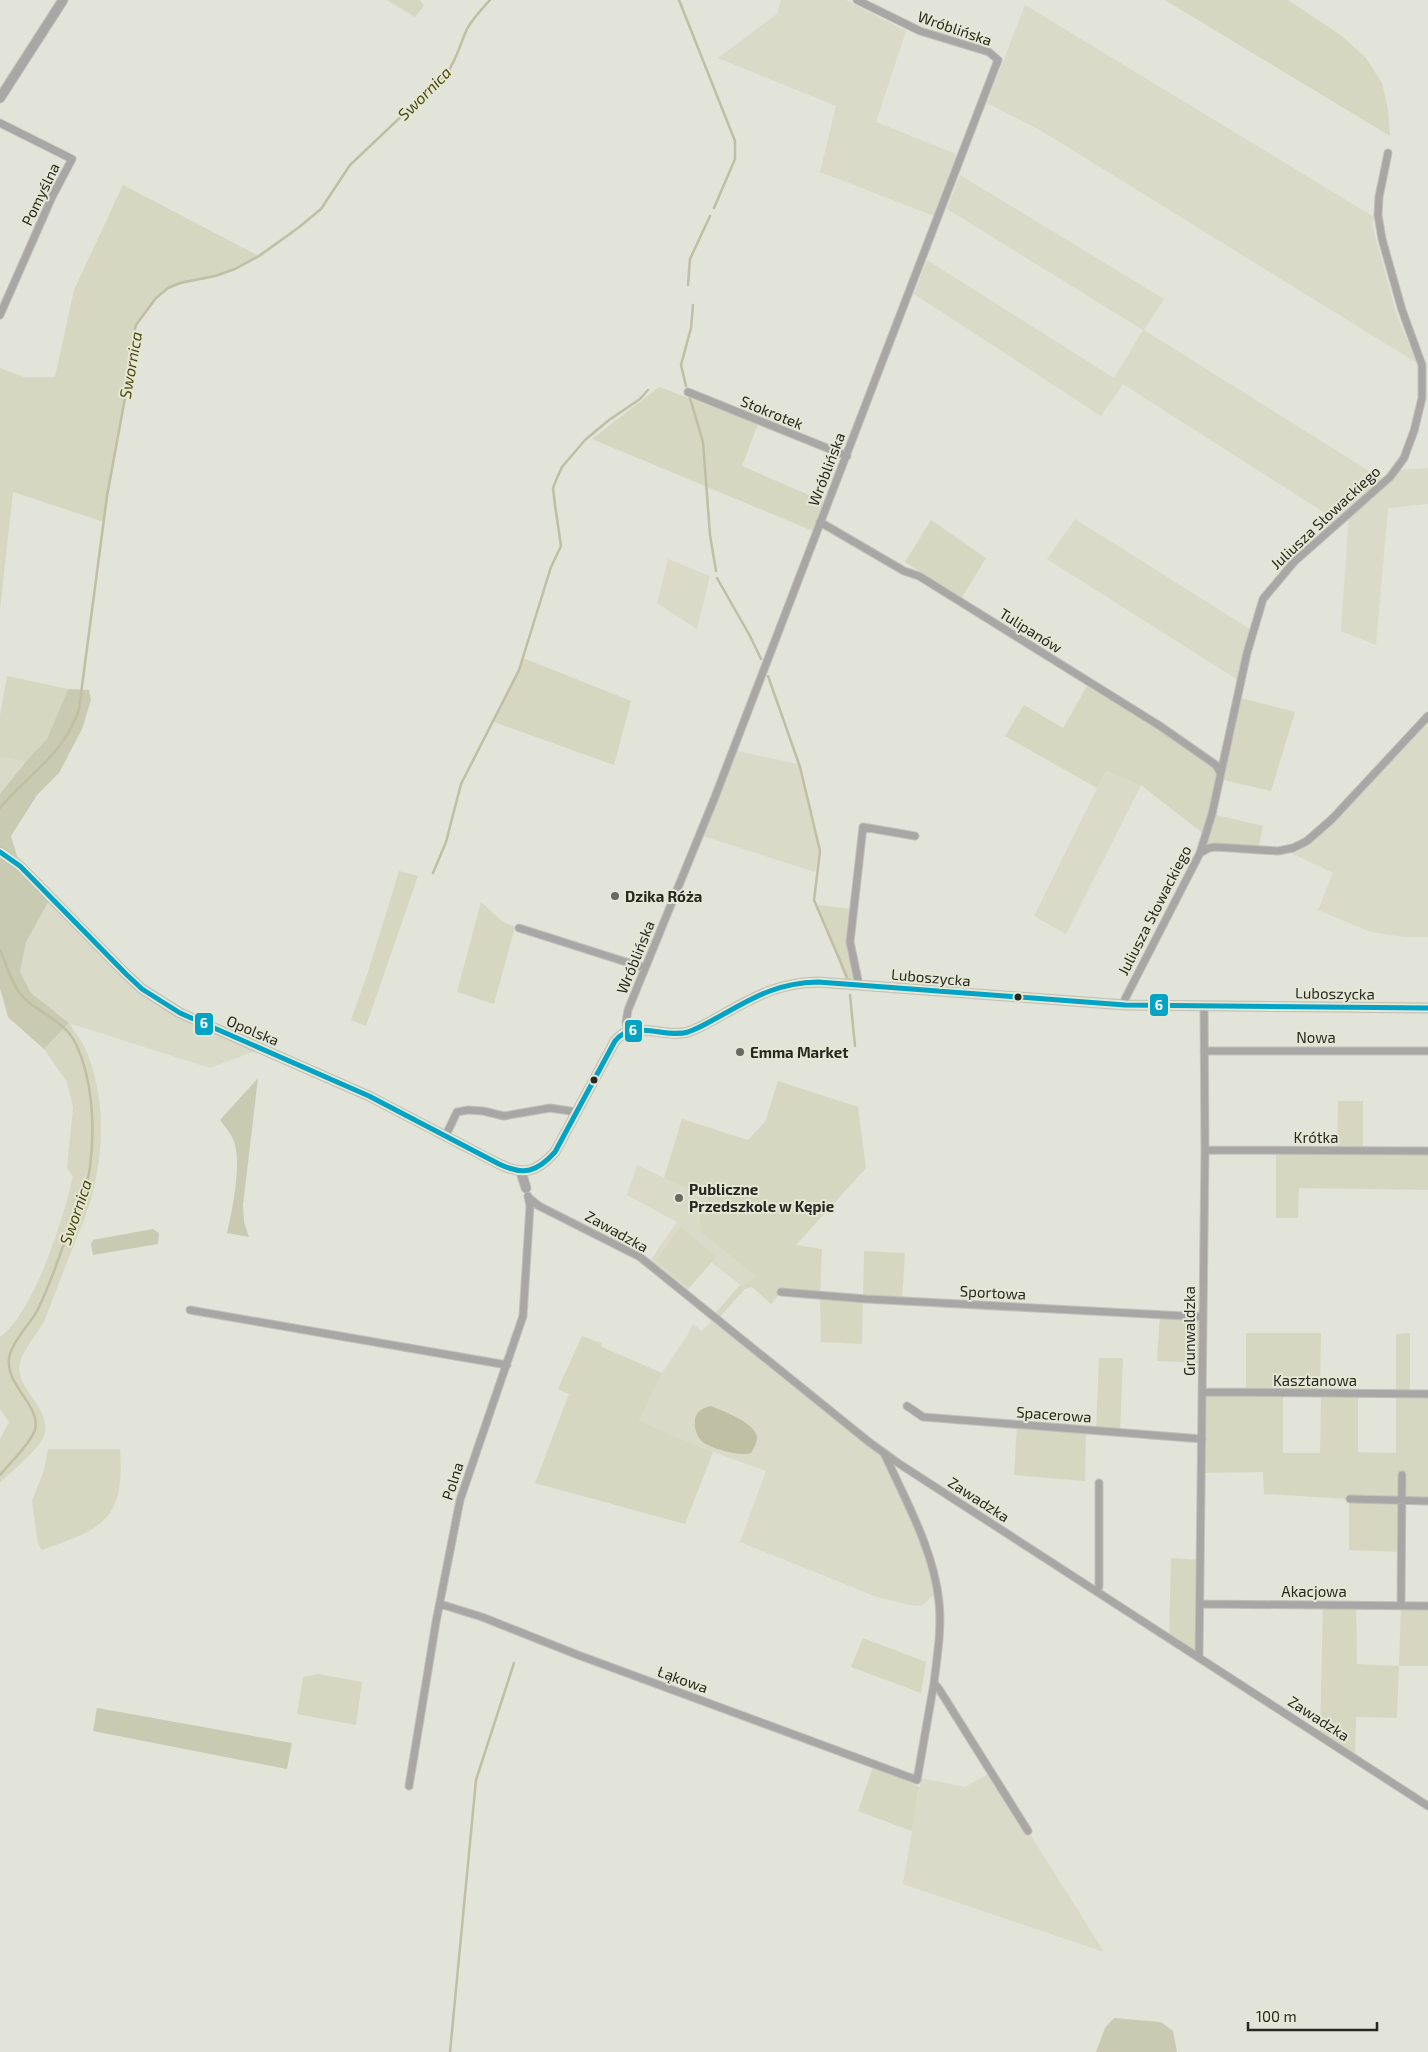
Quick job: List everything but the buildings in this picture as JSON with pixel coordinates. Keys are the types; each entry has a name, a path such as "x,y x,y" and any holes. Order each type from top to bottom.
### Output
{"street":[{"path":"0,98 63,0"},
{"name":"Wróblińska","path":"628,1031 626,1022 628,1010 715,797 998,60 989,52 903,24 857,0"},
{"name":"Pomyślna","path":"0,123 72,159 52,197 0,315"},
{"name":"Juliusza Słowackiego","path":"1125,1005 1125,999 1200,853 1212,814 1247,653 1263,599 1294,562 1390,477 1404,458 1414,430 1422,398 1422,365 1402,310 1382,239 1378,215 1379,197 1388,153"},
{"name":"Stokrotek","path":"688,392 847,456"},
{"name":"Tulipanów","path":"820,522 904,572 919,576 1136,711 1216,765 1220,772"},
{"path":"1200,853 1205,849 1215,848 1285,850 1307,841 1332,819 1428,716"},
{"path":"859,985 850,942 863,827 915,836"},
{"name":"Opolska","path":"0,852 20,866 131,979 166,1005 203,1024 369,1096 445,1137 506,1167 521,1172"},
{"path":"519,928 645,968"},
{"name":"Luboszycka","path":"628,1031 680,1033 689,1031 761,994 782,986 818,982 1125,1005 1428,1008"},
{"name":"Grunwaldzka","path":"1199,1657 1205,1150 1204,1006"},
{"path":"527,1193 521,1172 533,1170 550,1158 561,1143 615,1041 628,1031"},
{"name":"Nowa","path":"1204,1051 1428,1050"},
{"path":"445,1137 457,1112 468,1110 483,1111 504,1116 550,1108 577,1112"},
{"name":"Krótka","path":"1205,1150 1428,1151"},
{"name":"Polna","path":"409,1786 460,1500 524,1313 530,1206 527,1193"},
{"name":"Zawadzka","path":"527,1193 539,1206 640,1257 884,1453 1428,1806"},
{"name":"Sportowa","path":"781,1292 866,1299 1203,1317"},
{"path":"190,1310 507,1366"},
{"name":"Kasztanowa","path":"1202,1392 1428,1394"},
{"name":"Spacerowa","path":"907,1406 923,1418 1202,1439"},
{"path":"884,1453 920,1531 937,1588 940,1614 934,1683 1028,1831"},
{"path":"1401,1606 1402,1475"},
{"path":"1097,1592 1099,1586 1099,1483"},
{"path":"1350,1499 1428,1501"},
{"name":"Łąkowa","path":"440,1604 482,1617 578,1655 916,1780 934,1683"},
{"name":"Akacjowa","path":"1200,1604 1428,1606"}],"shaded area":[{"path":"387,0 420,0 424,6 415,17"},
{"path":"781,0 846,0 906,31 876,122 958,155 934,216 820,172 836,106 718,58 777,14"},
{"path":"1165,0 1288,0 1342,36 1366,58 1382,83 1388,109 1390,136"},
{"path":"1025,5 1374,217 1372,225 1397,316 1417,363 1040,130 987,103"},
{"path":"960,175 1164,299 1144,330 1385,481 1396,470 1428,468 1428,504 1388,508 1376,645 1341,631 1349,514 1339,522 1123,384 1101,416 914,294 927,260 1114,378 1143,330 947,209"},
{"path":"123,185 259,256 235,269 168,288 156,298 136,325 104,522 13,492 0,610 0,368 24,377 55,377 74,290"},
{"path":"659,387 758,424 742,466 825,502 813,531 592,439"},
{"path":"1075,519 1253,631 1241,682 1047,559"},
{"path":"931,520 986,558 961,599 905,562"},
{"path":"668,559 710,576 697,629 657,603"},
{"path":"523,658 631,701 614,765 494,722"},
{"path":"7,676 68,689 47,739 25,762 0,757 0,715"},
{"path":"1087,686 1149,724 1160,726 1220,771 1237,697 1295,712 1271,791 1219,779 1212,814 1263,826 1258,850 1205,849 1205,835 1141,785 1106,771 1097,788 1005,736 1024,705 1063,728"},
{"path":"68,689 89,690 91,700 82,729 59,773 37,795 11,836 20,866 51,897 26,942 20,972 31,993 69,1023 44,1049 8,1017 0,988 0,794 27,760 47,739"},
{"path":"1428,716 1428,937 1404,937 1371,932 1318,910 1333,873 1285,850 1307,841"},
{"path":"737,751 798,764 819,850 815,872 700,835"},
{"path":"0,757 25,762 0,794"},
{"path":"1106,771 1141,785 1066,934 1034,916"},
{"path":"399,871 418,876 366,1026 351,1020"},
{"path":"51,897 98,945 166,1005 261,1049 210,1068 69,1023 31,993 20,972 26,942"},
{"path":"481,902 503,922 515,927 494,1004 457,992"},
{"path":"818,905 853,909 850,942 859,985 847,984"},
{"path":"69,1023 84,1046 96,1081 101,1119 99,1158 92,1195 82,1224 45,1319 20,1362 19,1372 22,1381 39,1408 46,1426 44,1436 31,1454 0,1483 0,1439 9,1422 0,1409 0,1337 13,1325 36,1286 55,1239 73,1176 67,1168 73,1107 67,1082 44,1049"},
{"path":"258,1078 243,1205 244,1222 249,1237 227,1233 236,1186 237,1159 233,1139 220,1120"},
{"path":"778,1081 858,1107 866,1168 796,1245 822,1249 820,1295 863,1299 862,1344 821,1342 820,1296 781,1292 771,1304 752,1287 745,1289 717,1320 712,1317 740,1285 742,1286 751,1281 756,1276 702,1233 699,1217 708,1199 664,1178 682,1119 748,1140 765,1122"},
{"path":"1338,1101 1363,1101 1363,1151 1428,1151 1428,1190 1299,1188 1298,1218 1276,1218 1276,1150 1337,1148"},
{"path":"637,1165 708,1199 699,1217 702,1233 757,1276 742,1286 711,1262 684,1294 648,1264 677,1222 627,1195"},
{"path":"681,1227 716,1257 689,1288 656,1261"},
{"path":"153,1229 159,1233 158,1244 93,1255 91,1244 93,1240"},
{"path":"864,1251 905,1253 902,1301 863,1299"},
{"path":"1160,1314 1203,1317 1203,1363 1157,1361"},
{"path":"714,1318 884,1453 932,1569 934,1595 922,1605 915,1606 877,1597 740,1542 766,1471 713,1452 639,1421 662,1373 693,1324 702,1331"},
{"path":"1246,1333 1321,1333 1320,1391 1250,1393 1283,1397 1283,1453 1320,1453 1321,1398 1358,1394 1358,1452 1396,1453 1396,1334 1410,1333 1410,1394 1428,1394 1428,1501 1403,1501 1401,1552 1349,1550 1349,1499 1264,1494 1263,1472 1202,1473 1202,1392 1246,1393"},
{"path":"582,1336 601,1343 602,1347 662,1373 639,1421 713,1452 685,1524 535,1483 569,1394 558,1389"},
{"path":"1099,1358 1123,1358 1120,1433 1096,1431"},
{"path":"711,1406 738,1418 751,1427 757,1438 751,1453 728,1452 701,1441 696,1430 696,1417 698,1412"},
{"path":"1017,1425 1086,1430 1085,1481 1014,1475"},
{"path":"48,1449 120,1449 121,1473 119,1492 114,1507 106,1518 81,1535 42,1550 38,1544 32,1501 44,1470"},
{"path":"1171,1558 1200,1560 1199,1657 1169,1638"},
{"path":"1323,1605 1356,1605 1357,1664 1399,1666 1397,1718 1356,1717 1355,1758 1320,1735"},
{"path":"1401,1605 1428,1606 1428,1666 1399,1666"},
{"path":"863,1638 926,1662 921,1693 851,1667"},
{"path":"318,1674 362,1682 356,1725 297,1714 303,1677"},
{"path":"97,1708 292,1743 287,1769 93,1731"},
{"path":"874,1764 919,1787 912,1831 858,1811"},
{"path":"995,1770 1028,1831 1104,1952 903,1884 921,1778 965,1787"},
{"path":"1114,2018 1161,2022 1173,2031 1177,2052 1096,2052 1105,2028"}],"waterway":[{"name":"Swornica","path":"0,808 55,751 64,739 79,709 107,496 129,376 136,325 156,298 168,288 180,283 215,276 235,269 259,256 321,209 350,165 447,73 456,57 467,29 490,0"},
{"path":"679,0 735,141 735,159 714,208"},
{"path":"688,285 690,259 710,216"},
{"path":"686,386 681,365 691,328 693,305"},
{"path":"433,873 446,842 461,784 519,670 551,567 561,546 553,488 557,478 562,467 585,440 609,420 640,399 648,390"},
{"path":"690,398 703,442 710,535 716,571"},
{"path":"717,578 761,659"},
{"path":"768,676 800,767 820,851 814,900 847,977"},
{"name":"Swornica","path":"0,950 19,993 65,1029 76,1044 86,1073 92,1120 92,1152 89,1176 81,1201 42,1300 35,1315 15,1342 10,1354 9,1365 11,1375 33,1412 36,1421 35,1430 24,1447 0,1475"},
{"path":"850,995 855,1046"},
{"path":"450,2052 476,1780 514,1663"}],"transit line":[{"name":"6","path":"0,852 20,866 142,989 180,1013 369,1096 499,1164 523,1171 536,1168 555,1152 615,1041 622,1034 640,1030 669,1033 688,1032 757,996 791,985 818,982 1125,1005 1428,1008"}],"place":[{"name":"Dzika Róża","path":"615,896"},
{"name":"Emma Market","path":"740,1052"},
{"name":"Publiczne Przedszkole w Kępie","path":"679,1198"}]}
